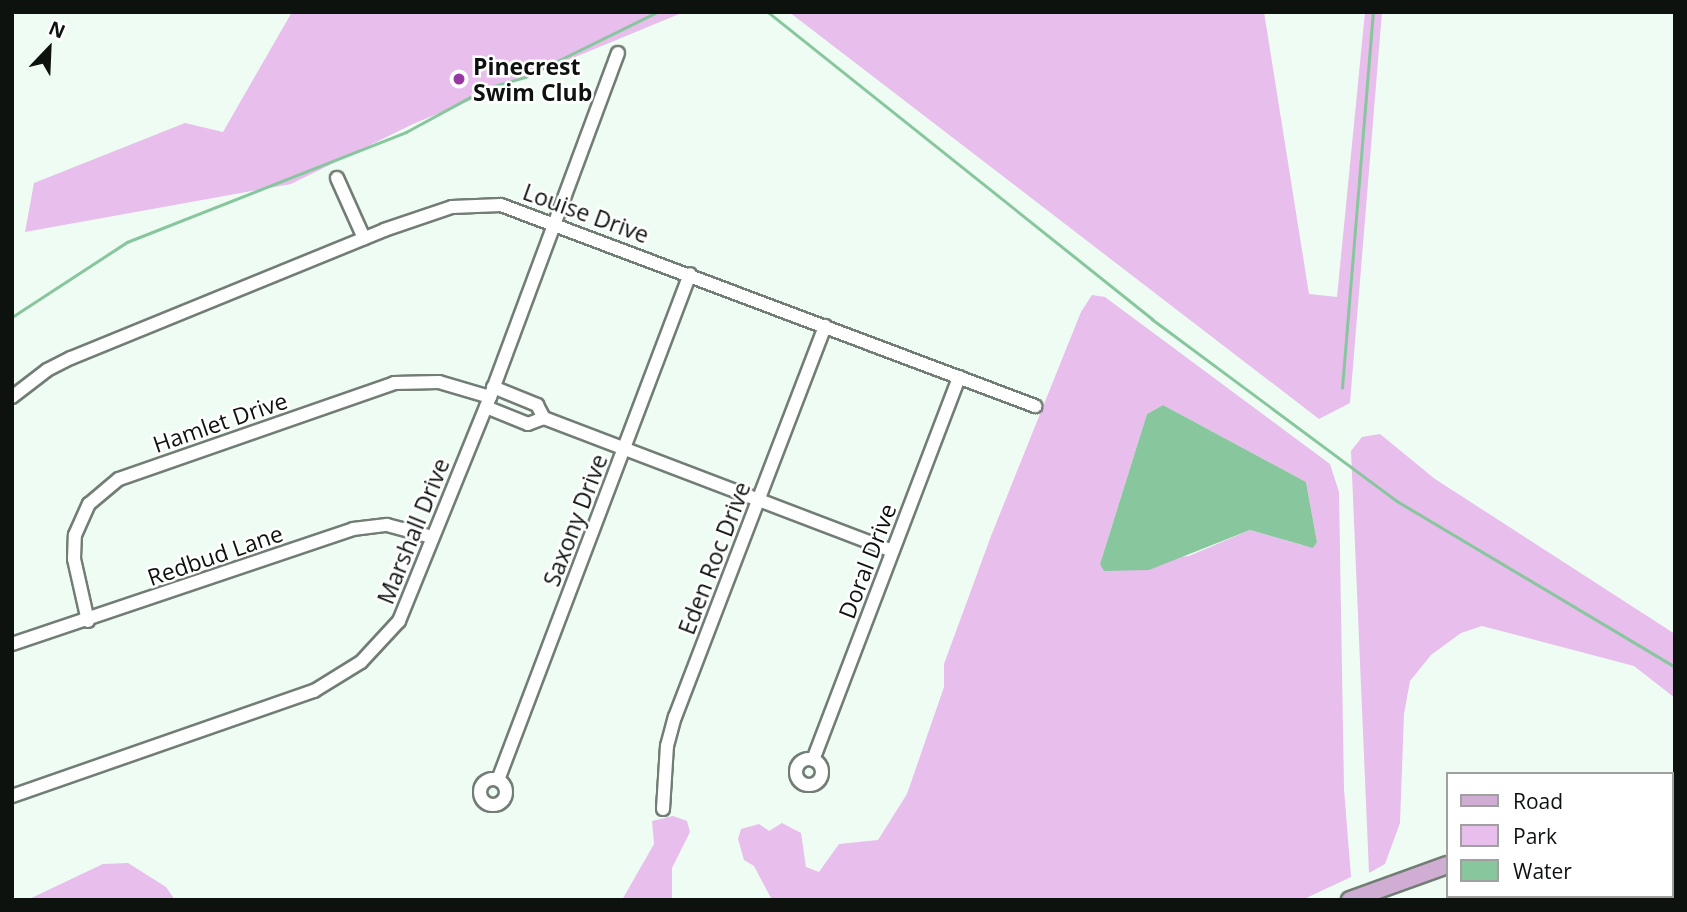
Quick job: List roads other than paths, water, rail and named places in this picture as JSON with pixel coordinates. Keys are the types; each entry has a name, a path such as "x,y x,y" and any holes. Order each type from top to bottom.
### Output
{"main road":[{"path":"1356,897 1446,865"}],"street":[{"name":"Marshall Drive","path":"12,796 292,701 349,672 399,621 490,397 618,53"},
{"path":"337,178 364,238"},
{"name":"Louise Drive","path":"12,397 47,370 71,358 364,238 452,207 501,205 554,222 1035,406"},
{"name":"Saxony Drive","path":"498,780 690,274"},
{"name":"Eden Roc Drive","path":"663,809 669,737 825,326"},
{"name":"Doral Drive","path":"813,760 959,377"},
{"name":"Hamlet Drive","path":"88,621 74,559 75,535 89,504 119,480 394,383 439,382 490,397 537,405 544,418 893,551"},
{"name":"Hamlet Drive","path":"490,397 528,424 544,418"},
{"name":"Redbud Lane","path":"12,644 88,621 361,527 396,526 432,537"}],"water":[{"path":"1163,405 1306,482 1317,542 1313,548 1250,530 1149,570 1104,571 1100,564 1147,414"}],"waterway":[{"path":"12,317 127,242 406,132 487,88 525,77 657,12"},
{"path":"768,12 1152,319 1397,501 1675,667"},
{"path":"1342,388 1373,12"}],"place":[{"name":"Pinecrest Swim Club","path":"459,79"}]}
